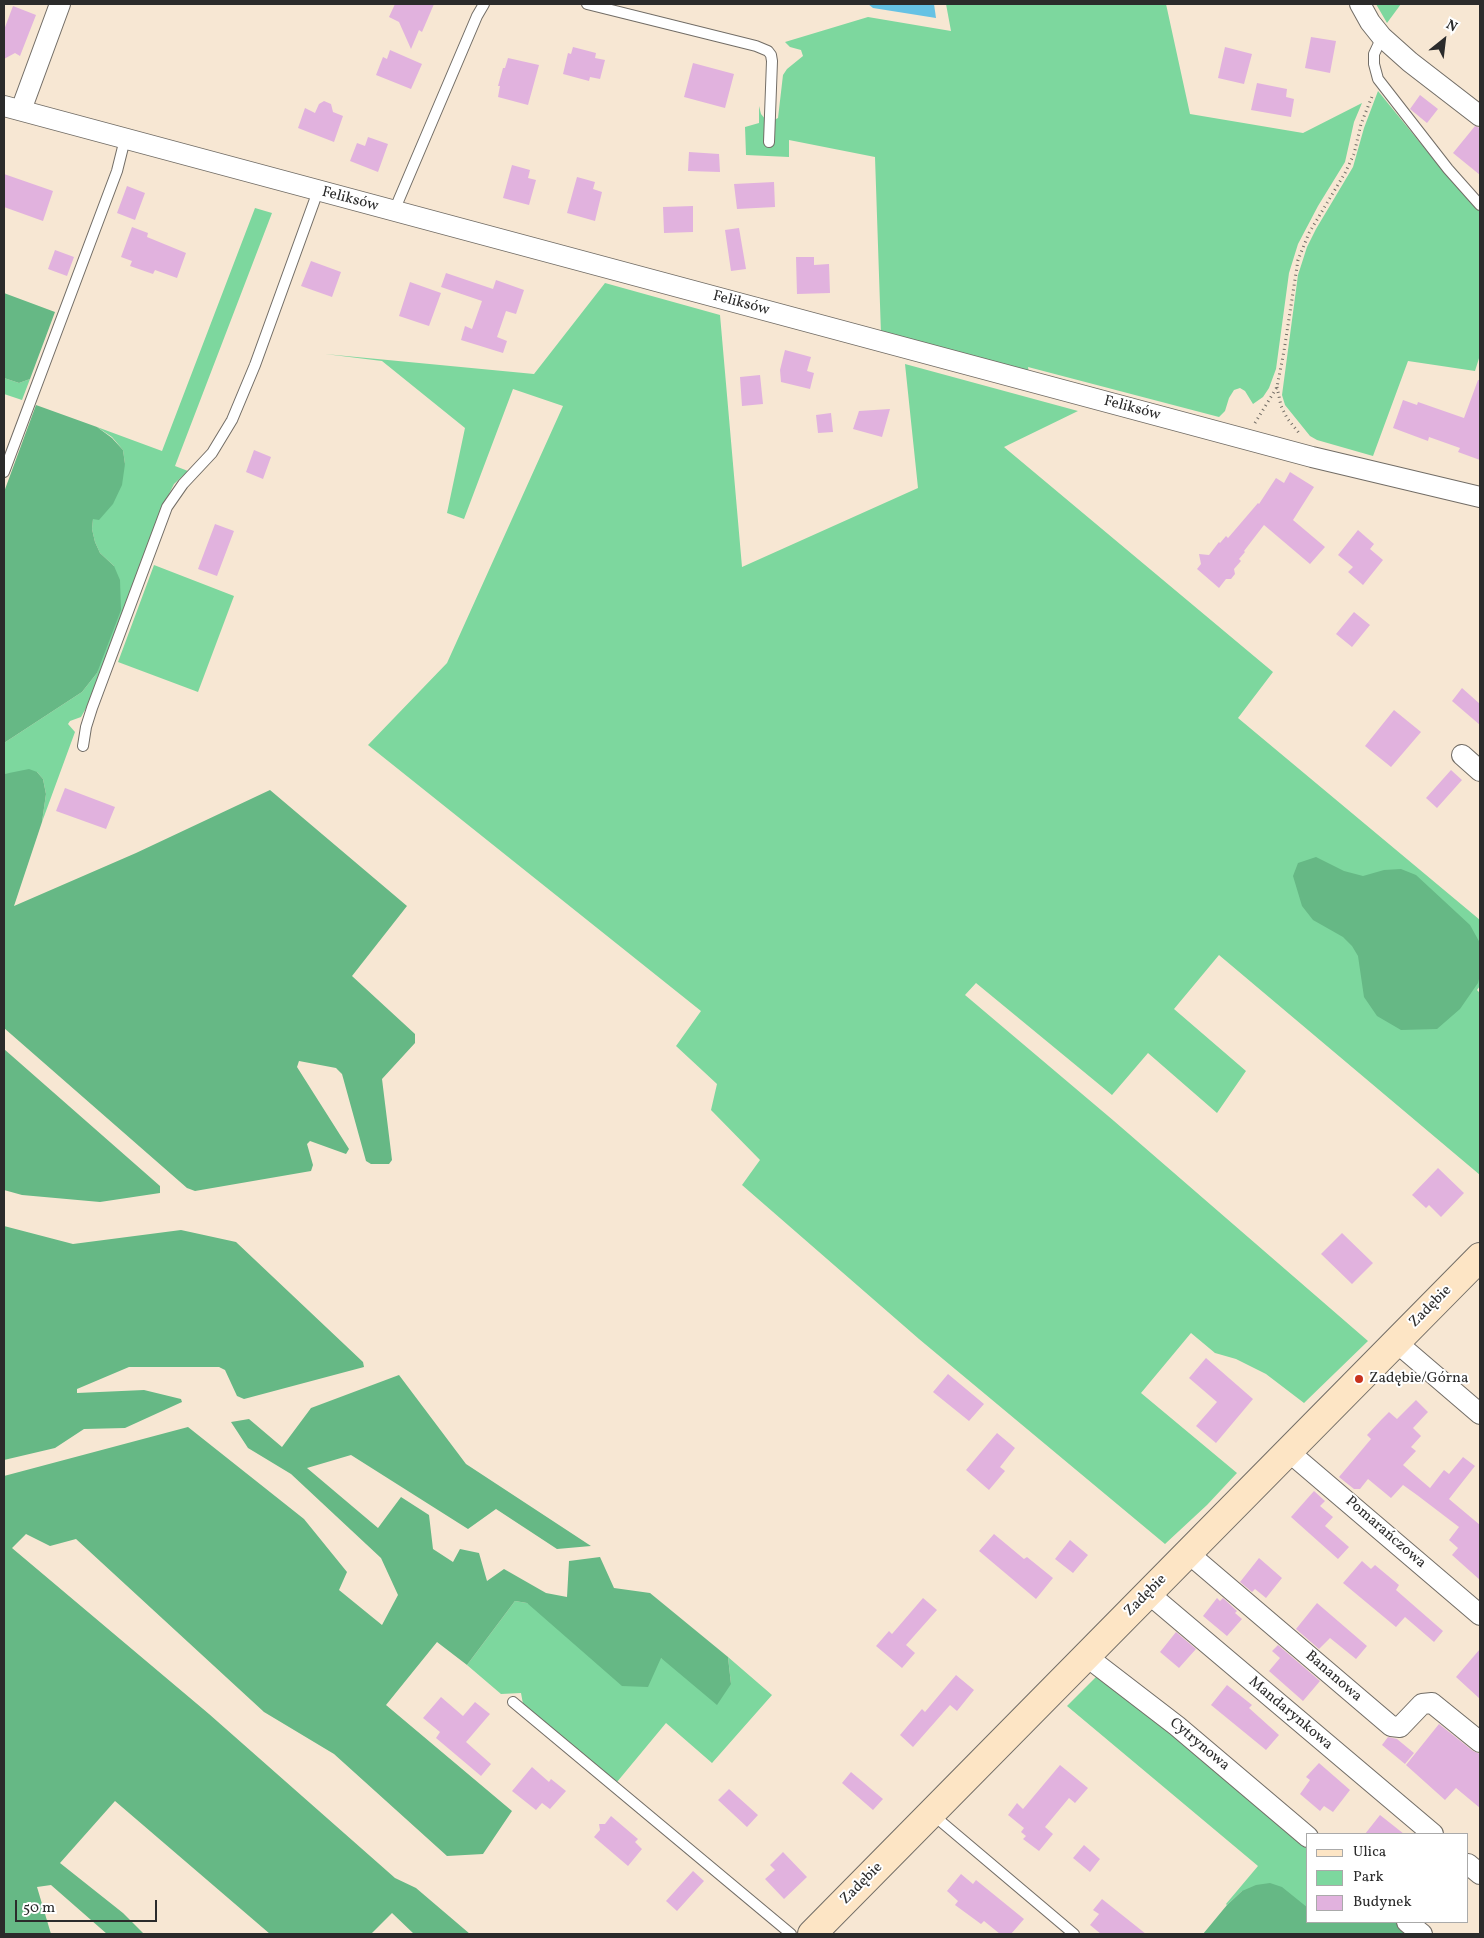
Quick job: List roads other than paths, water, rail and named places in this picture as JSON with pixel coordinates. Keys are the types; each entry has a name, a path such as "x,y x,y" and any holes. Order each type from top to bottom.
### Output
{"street":[{"path":"12,108 60,4"},
{"path":"1360,4 1370,22 1382,37 1410,62 1480,116"},
{"name":"Feliksów","path":"12,108 1312,457 1480,497"},
{"path":"1462,755 1480,771"},
{"name":"Zadębie","path":"812,1934 1396,1342 1478,1265"},
{"path":"1396,1342 1480,1414"},
{"name":"Pomarańczowa","path":"1289,1452 1480,1615"},
{"name":"Bananowa","path":"1188,1553 1391,1726 1400,1727 1422,1704 1432,1703 1480,1742"},
{"name":"Mandarynkowa","path":"1148,1593 1432,1833"},
{"name":"Cytrynowa","path":"1086,1656 1171,1721 1306,1835"},
{"path":"1469,1865 1480,1874"},
{"path":"1408,1923 1422,1934"}],"lane":[{"path":"394,211 477,16 484,4"},
{"path":"587,4 756,46 768,51 772,61 769,142"},
{"path":"1382,37 1374,54 1377,77 1448,169 1480,204"},
{"path":"4,472 117,171 125,139"},
{"path":"83,746 92,708 167,507 182,484 212,453 232,420 318,191"},
{"path":"513,1702 791,1934"},
{"path":"932,1814 1074,1934"}],"water":[{"path":"868,4 934,4 936,18 873,8"}],"place":[{"name":"Zadębie/Górna","path":"1359,1379"}]}
